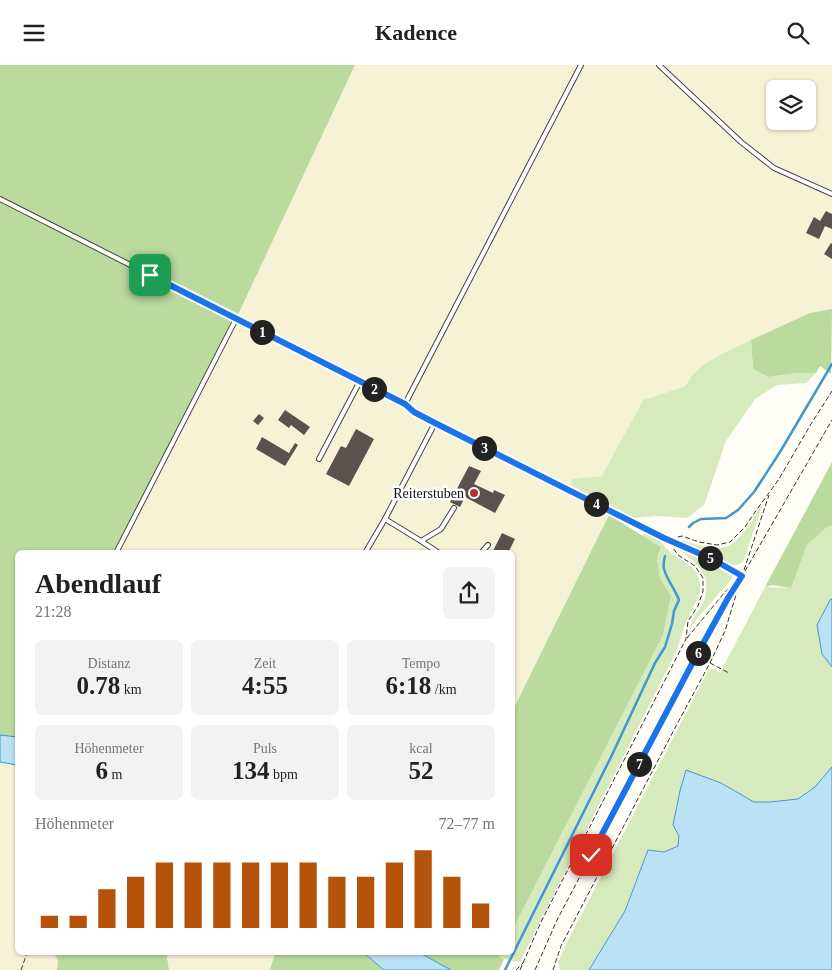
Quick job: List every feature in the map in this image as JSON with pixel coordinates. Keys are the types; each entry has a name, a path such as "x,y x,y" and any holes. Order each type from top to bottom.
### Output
{"lane":[{"path":"405,404 581,65"},
{"path":"659,65 740,143 774,168 832,194"},
{"path":"0,199 405,404 414,412 435,423 664,538 714,560 742,576"},
{"path":"118,550 236,319"},
{"path":"319,459 360,381"},
{"path":"367,550 435,423"},
{"path":"420,541 440,529 454,508"},
{"path":"385,519 434,550"},
{"path":"484,550 488,545"}],"path":[{"path":"664,538 682,537 717,545 730,542 745,527 778,479 832,391"},
{"path":"535,970 566,902 693,662 728,598 832,420"},
{"path":"520,970 540,922 686,639 688,621 698,606 703,591 703,578 696,566 678,555 664,538"},
{"path":"552,970 561,946 710,663 725,631 742,576"},
{"path":"710,663 730,673"},
{"path":"21,970 26,955"},
{"path":"516,970 523,963"}],"shaded area":[{"path":"355,65 657,65 738,144 772,169 832,194 832,309 810,313 713,358 686,386 643,400 602,476 574,479 570,485 565,494 609,515 515,709 515,550 118,550 236,319"},
{"path":"663,65 832,65 832,192 782,169 757,152"},
{"path":"0,762 15,765 15,955 55,955 58,961 57,970 0,970"},
{"path":"274,955 270,970 169,970 167,956"}],"green space":[{"path":"0,65 355,65 236,319 117,550 15,550 15,737 0,735"},
{"path":"832,309 831,374 820,366 816,373 797,373 768,377 753,369 751,340 810,313"},
{"path":"751,340 753,369 768,377 797,373 816,373 806,383 777,385 755,399 726,441 704,505 687,518 657,516 634,518 570,485 573,479 602,476 643,400 686,386 697,370 705,364"},
{"path":"832,462 832,526 827,527 807,545 791,588 772,585 765,587"},
{"path":"763,504 743,562 737,565 728,564 680,542 681,540 710,548 727,546 739,538"},
{"path":"609,515 661,547 657,558 660,578 671,596 663,635 515,925 515,706"},
{"path":"832,526 832,599 830,600 822,654 832,667 832,767 815,787 798,799 754,802 721,783 686,770 673,825 679,836 678,847 664,852 648,850 625,911 589,970 560,970 558,963 565,946 709,669 715,669 720,673 765,587 791,588 807,545 827,527"},
{"path":"647,532 659,540 672,554 689,565 697,573 700,593 684,627 677,650 520,962 499,957 500,955 515,955 515,925 663,635 671,596 660,578 657,558 661,547 642,535"},
{"path":"676,545 723,567 733,577 696,620 690,630 692,620 705,598 706,581 700,568 676,548"},
{"path":"55,955 168,955 169,970 57,970 58,961"},
{"path":"274,955 366,955 384,970 270,970"},
{"path":"424,955 500,955 499,957 504,959 499,970 451,970"}],"water":[{"path":"832,599 832,667 822,654 817,625"},
{"path":"0,735 15,737 15,765 0,762"},
{"path":"832,767 832,970 589,970 625,911 648,850 664,852 678,846 679,836 673,825 686,770 721,783 754,802 770,802 798,799 815,787"},
{"path":"366,955 424,955 451,970 384,970"}],"building":[{"path":"826,211 832,214 832,229 825,226 819,239 806,233 814,217 820,221"},
{"path":"832,244 832,259 824,254"},
{"path":"285,410 310,427 304,435 291,425 289,428 278,420"},
{"path":"259,414 264,418 258,425 253,421"},
{"path":"356,429 374,439 349,486 326,474 341,446 346,448"},
{"path":"262,437 289,453 295,443 298,445 285,466 256,449"},
{"path":"469,466 481,471 474,484 493,493 494,490 505,495 495,513 465,497 460,507 450,502"},
{"path":"502,533 515,539 510,550 494,550"}],"waterway":[{"path":"689,527 701,519 726,518 738,510 754,492 832,364"},
{"path":"515,950 611,757 655,663 665,647 674,611 679,600 664,569 665,556"},
{"path":"505,970 512,955"}],"place":[{"name":"Reiterstuben","path":"474,493"}],"route":[{"path":"150,275 405,404 414,412 435,423 664,538 714,560 742,576 693,662 591,855"}]}
